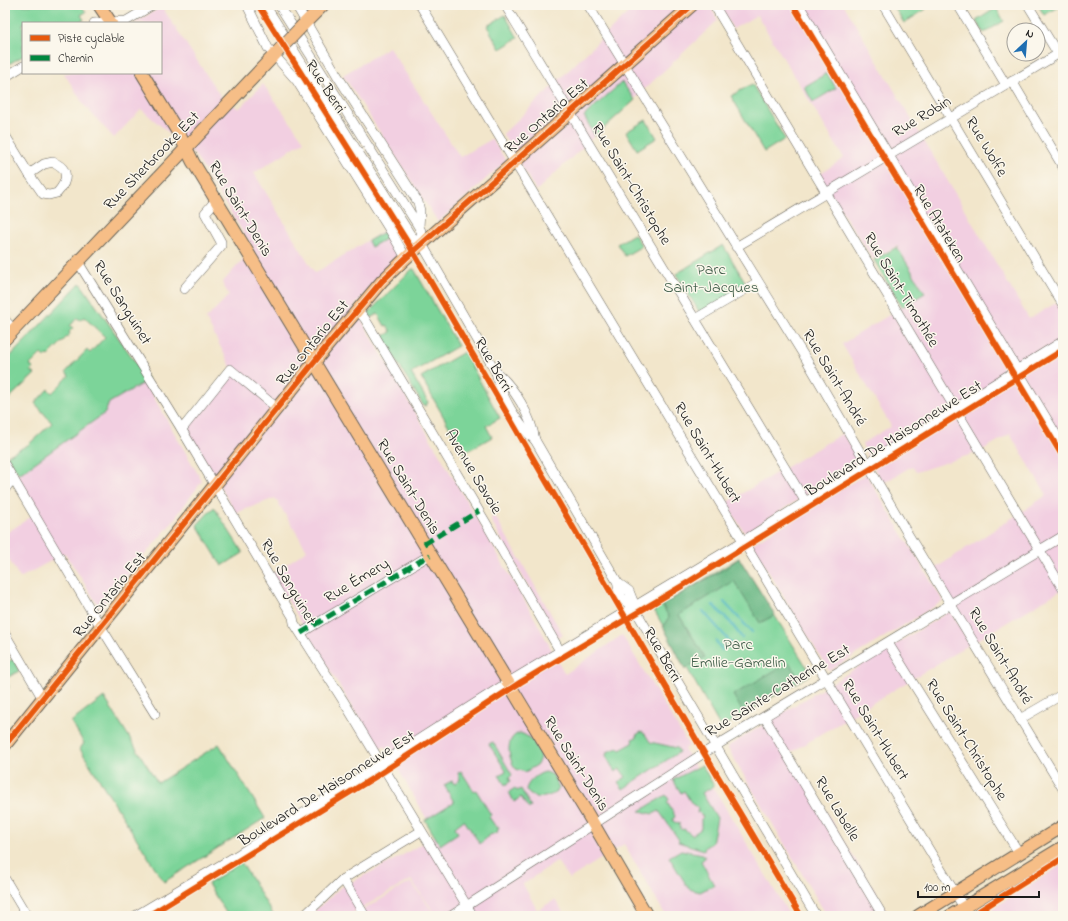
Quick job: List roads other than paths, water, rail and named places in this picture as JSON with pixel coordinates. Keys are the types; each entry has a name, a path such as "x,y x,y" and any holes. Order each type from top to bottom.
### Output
{"main road":[{"path":"99,5 109,22"},
{"name":"Rue Sherbrooke Est","path":"5,340 323,5"},
{"name":"Rue Ontario Est","path":"5,745 357,310 406,258 692,5"},
{"name":"Rue Saint-Denis","path":"143,74 178,132 185,150 594,824 648,916"},
{"path":"918,916 1063,826"},
{"path":"950,916 966,912 1063,847"}],"street":[{"path":"119,22 128,21 153,5"},
{"name":"Rue Berri","path":"247,5 274,56 297,81 394,235 406,258"},
{"name":"Rue Berri","path":"265,5 413,238 422,244"},
{"name":"Rue Berri","path":"279,5 419,227 421,231 422,244 496,372 508,382 533,426 535,440 618,583 618,590 624,600 634,607 816,916"},
{"name":"Rue Berri","path":"296,5 304,24 418,202 420,207 419,227"},
{"name":"Rue Saint-Hubert","path":"420,5 966,912"},
{"name":"Rue Saint-Christophe","path":"505,5 805,501"},
{"name":"Rue Saint-André","path":"588,5 758,282 950,604 1063,789"},
{"name":"Rue Saint-Timothée","path":"714,5 954,409 1063,589"},
{"name":"Rue Atateken","path":"799,5 1063,446"},
{"name":"Rue Wolfe","path":"883,5 1063,305"},
{"path":"958,5 1063,167"},
{"path":"1028,5 1060,53"},
{"name":"Rue Robin","path":"736,247 1060,53"},
{"path":"5,77 22,67"},
{"path":"5,135 29,174"},
{"path":"184,289 221,246 221,242 204,213 216,200"},
{"name":"Rue Sanguinet","path":"78,262 182,429 300,633 344,702 473,916"},
{"path":"695,319 758,282"},
{"name":"Avenue Savoie","path":"357,310 369,326 486,523 560,652"},
{"path":"5,320 14,330"},
{"name":"Boulevard De Maisonneuve Est","path":"135,916 239,854 508,683 743,541 1063,341"},
{"path":"182,429 230,369 277,408"},
{"path":"5,465 155,714"},
{"path":"5,489 13,478"},
{"name":"Rue Sainte-Catherine Est","path":"451,916 715,746 766,718 1063,536"},
{"name":"Rue Émery","path":"300,633 430,554"},
{"path":"5,634 43,699"},
{"name":"Rue Saint-Christophe","path":"888,643 1019,853"},
{"path":"1020,719 1063,694"},
{"name":"Rue Labelle","path":"766,718 883,916"},
{"path":"304,916 344,879 421,831"},
{"path":"5,879 27,916"},
{"path":"344,879 365,916"}],"waterway":[{"path":"724,602 752,632"},
{"path":"713,605 731,623 742,638"},
{"path":"703,611 732,644"},
{"path":"716,641 722,650"}],"park label":[{"name":"Parc Saint-Jacques","path":"711,279"},
{"name":"Parc Émilie-Gamelin","path":"738,654"}]}
